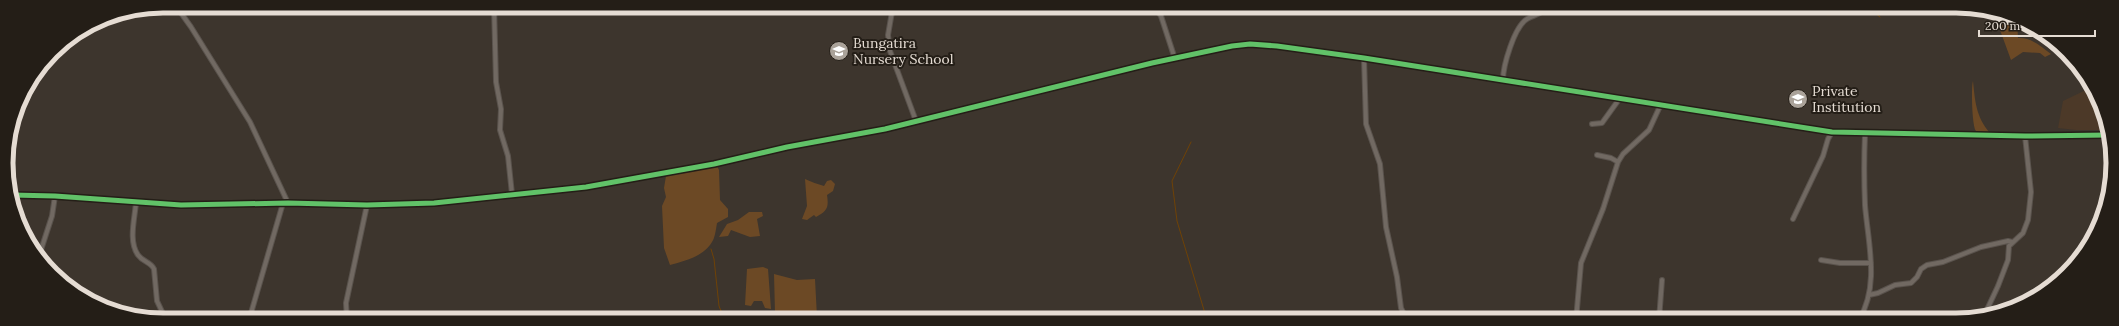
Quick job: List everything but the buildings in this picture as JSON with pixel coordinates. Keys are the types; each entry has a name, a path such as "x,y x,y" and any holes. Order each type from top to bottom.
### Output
{"street":[{"path":"181,13 192,27 250,122 288,203"},
{"path":"494,13 496,82 501,109 500,130 508,156 512,194"},
{"path":"892,13 888,35 890,51 916,120"},
{"path":"1159,13 1161,16 1175,58"},
{"path":"1503,80 1507,60 1518,29 1526,20 1541,13"},
{"path":"17,195 56,196 180,205 288,203 367,205 434,204 512,194 586,187 689,167 714,164 916,120 1175,58 1232,46 1250,44 1277,46 1364,58 1832,132 1865,134 2025,136 2103,135"},
{"path":"1364,58 1366,124 1380,164 1386,228 1403,313"},
{"path":"1592,124 1602,123 1620,98"},
{"path":"1577,313 1581,264 1603,209 1618,162 1623,154 1649,130 1661,104"},
{"path":"1793,219 1823,156 1828,139 1832,132"},
{"path":"1862,313 1869,295 1871,263 1865,192 1865,134"},
{"path":"1987,310 1998,286 2012,242 2023,232 2029,210 2031,192 2025,136"},
{"path":"1597,155 1610,158 1618,162"},
{"path":"41,250 52,216 56,196"},
{"path":"136,202 132,241 138,255 152,264 154,269 157,301 163,313"},
{"path":"251,313 283,203"},
{"path":"347,313 346,303 367,205"},
{"path":"1869,295 1878,293 1895,284 1911,283 1917,277 1921,269 1927,265 1943,262 1981,247 2008,241 2012,242"},
{"path":"1821,260 1840,263 1871,263"},
{"path":"1660,313 1662,280"}],"shaded area":[{"path":"2003,21 2017,26 2018,38 2032,41 2051,54 2045,57 2040,53 2023,52 2011,60 2000,30"},
{"path":"1973,81 1979,115 1990,133 1976,131 1972,106"},
{"path":"2087,90 2095,106 2102,130 2058,128 2063,101"},
{"path":"710,166 717,166 719,170 720,200 728,209 728,217 717,223 713,240 709,247 694,257 670,265 664,248 662,206 666,197 664,188 666,176"},
{"path":"805,179 824,186 827,181 831,180 835,184 833,191 827,195 828,203 825,211 816,217 814,215 807,220 802,219 807,206"},
{"path":"749,212 762,212 763,216 757,219 760,236 750,237 731,230 728,236 719,237 727,224 738,220"},
{"path":"763,267 768,269 771,309 765,308 762,301 754,301 751,306 745,305 747,269"},
{"path":"774,274 797,280 815,279 817,313 775,313"}],"waterway":[{"path":"1820,13 1825,15 1838,13"},
{"path":"1875,13 1880,17"},
{"path":"1191,142 1172,181 1177,221 1205,313"},
{"path":"711,249 714,259 719,306 721,311 725,313"}],"cycle path":[{"path":"17,195 55,196 181,205 288,203 367,205 434,203 586,187 714,164 787,147 885,129 1152,63 1232,46 1250,44 1277,46 1364,58 1832,132 2025,136 2103,135"}],"place":[{"name":"Bungatira Nursery School","path":"839,51"},
{"name":"Private Institution","path":"1798,99"}]}
